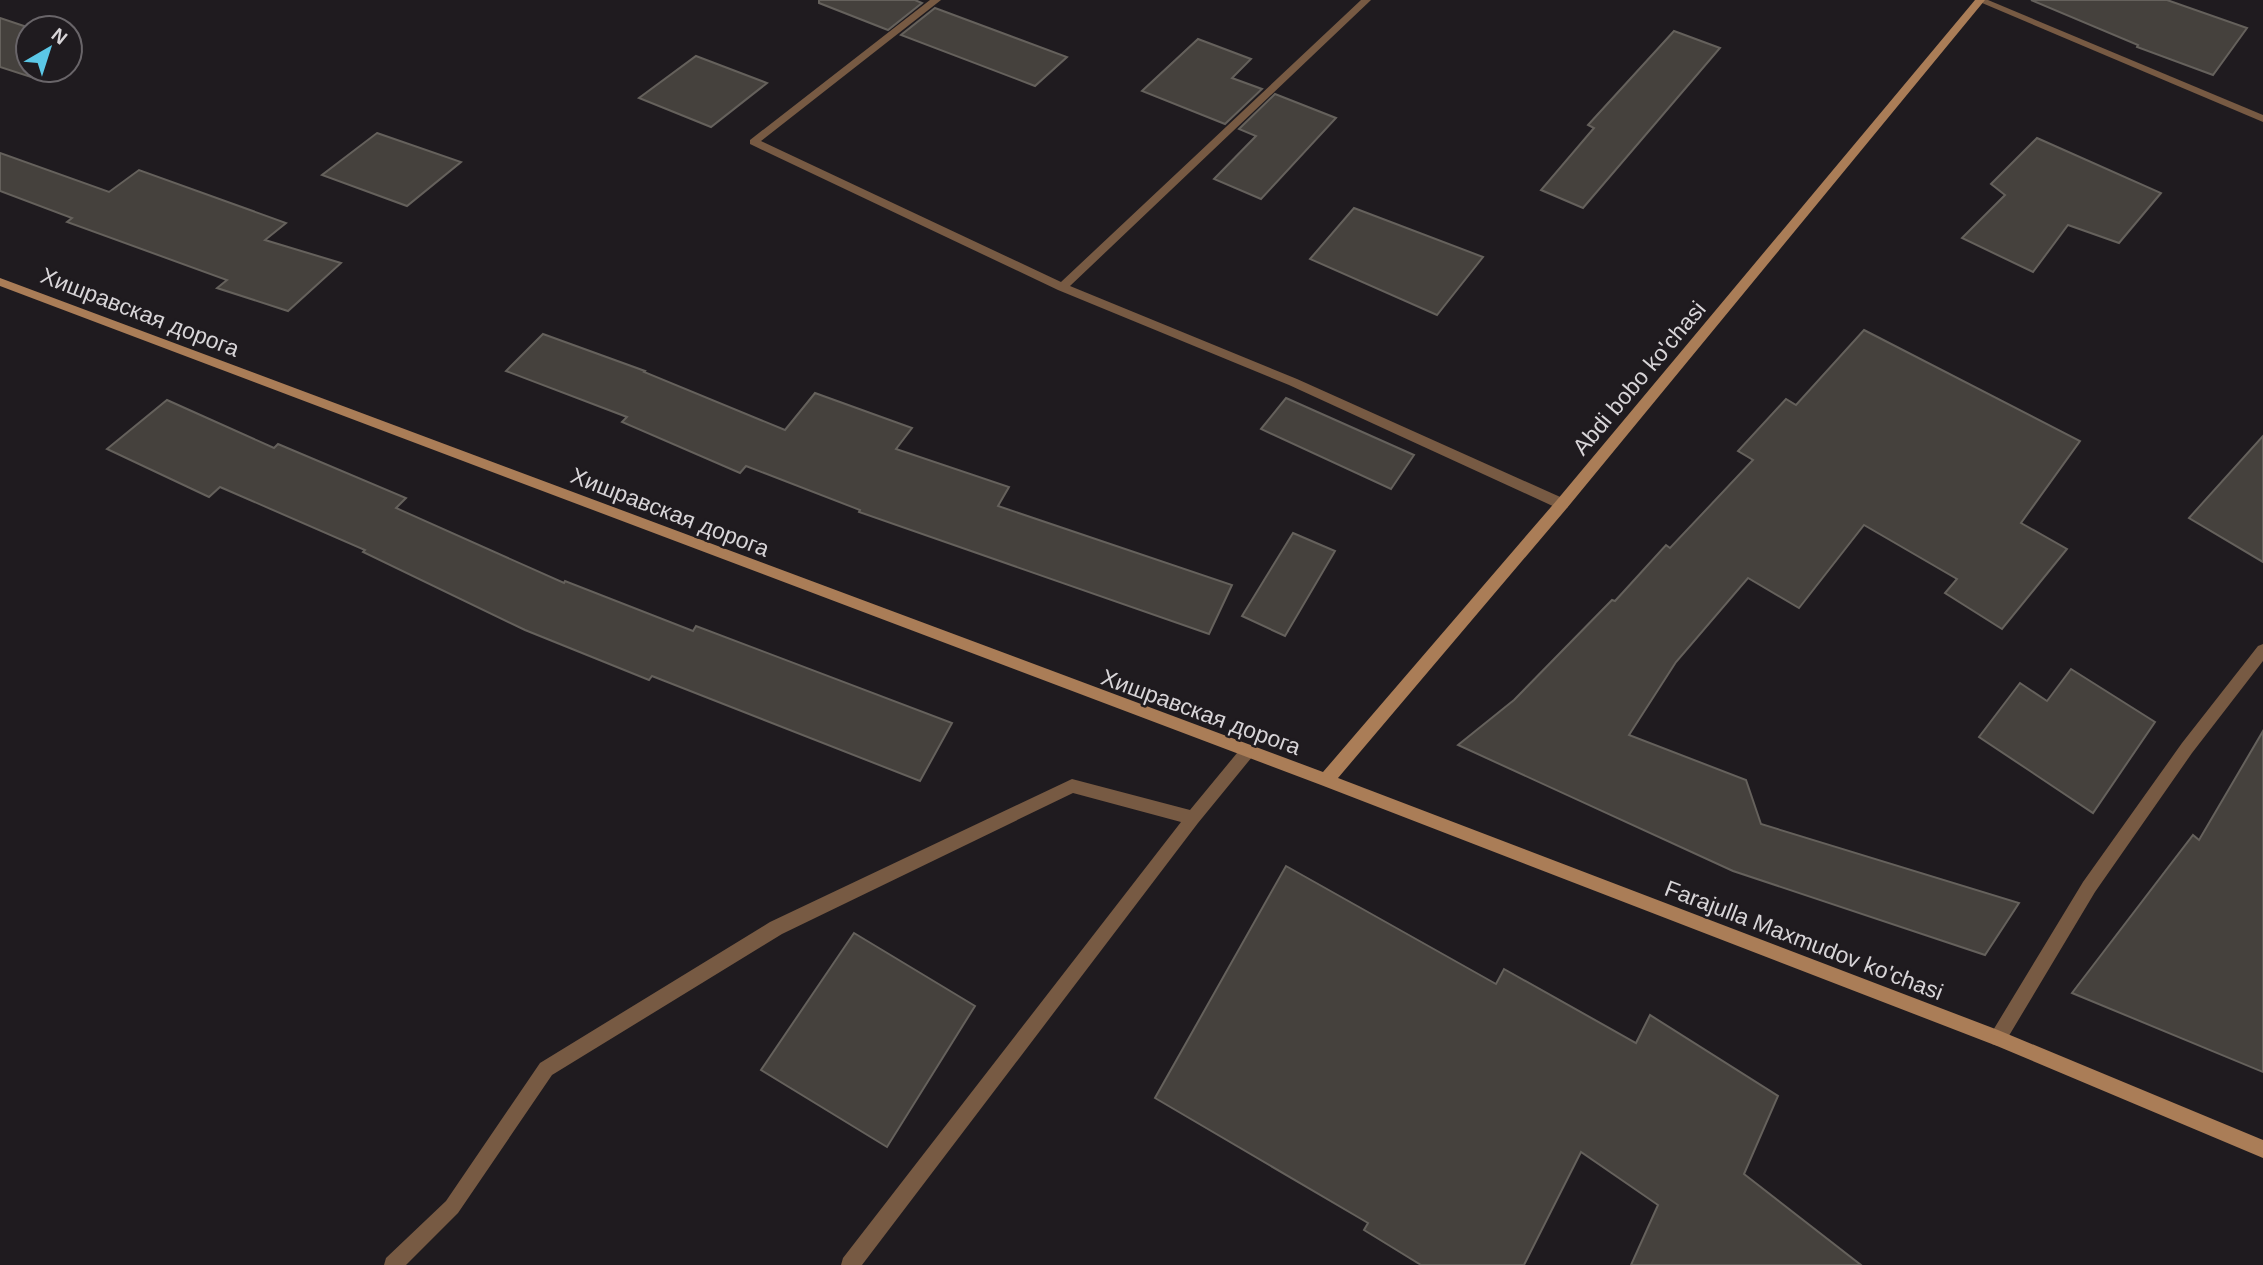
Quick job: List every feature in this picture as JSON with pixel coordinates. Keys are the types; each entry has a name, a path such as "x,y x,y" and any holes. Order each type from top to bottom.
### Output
{"main road":[{"name":"Abdi bobo ko'chasi","path":"1326,780 1562,504 1980,0"},
{"name":"Хишравская дорога","path":"0,282 1326,780"},
{"name":"Farajulla Maxmudov ko'chasi","path":"1326,780 1998,1038 2263,1149"}],"street":[{"path":"936,0 754,142 1062,287 1293,382 1562,504"},
{"path":"1062,287 1366,0"},
{"path":"1980,0 2263,119"},
{"path":"1998,1038 2089,887 2188,748 2263,650"},
{"path":"859,1262 1193,818 1247,752"},
{"path":"393,1265 452,1207 546,1069 776,928 1072,786 1193,818"}],"building":[{"path":"819,0 915,0 922,3 888,30 819,3"},
{"path":"2031,0 2167,0 2247,28 2213,75 2137,47 2138,45"},
{"path":"935,8 1067,57 1035,86 901,35"},
{"path":"0,18 14,23 14,72 0,67"},
{"path":"1674,31 1720,48 1583,208 1541,190 1594,128 1588,125"},
{"path":"1198,39 1251,59 1232,78 1262,89 1225,124 1142,91"},
{"path":"696,56 767,83 711,127 639,98"},
{"path":"1275,94 1336,118 1261,199 1214,179 1256,136 1239,129"},
{"path":"377,133 461,162 407,206 322,175"},
{"path":"2037,138 2161,193 2119,243 2068,225 2033,272 1962,238 2005,195 1991,184"},
{"path":"0,153 109,192 139,170 286,223 265,240 341,263 288,311 217,288 227,280 67,222 72,218 0,191"},
{"path":"1354,208 1483,257 1437,315 1310,259"},
{"path":"1864,330 2080,441 2021,523 2067,549 2002,629 1945,593 1957,579 1864,525 1799,608 1748,578 1676,662 1629,735 1746,780 1761,824 2019,903 1985,955 1733,871 1458,745 1514,700 1612,600 1615,601 1666,545 1670,548 1753,460 1738,451 1786,399 1796,405"},
{"path":"543,334 645,371 785,430 815,393 912,428 896,449 1009,487 998,506 1232,585 1209,634 859,512 860,510 746,466 740,473 622,422 627,417 506,371"},
{"path":"1286,398 1414,455 1391,489 1261,429"},
{"path":"167,400 274,448 278,444 406,498 396,508 564,583 565,581 693,631 696,626 952,723 920,781 652,676 649,680 525,630 363,552 365,550 220,487 209,497 107,449"},
{"path":"2263,436 2263,562 2189,518"},
{"path":"1293,533 1335,551 1285,636 1242,616"},
{"path":"2071,669 2155,722 2093,813 1979,737 2020,683 2047,701"},
{"path":"2263,731 2263,1072 2072,993 2193,835 2199,840"},
{"path":"1286,866 1496,984 1504,969 1636,1043 1650,1015 1778,1096 1744,1174 1861,1265 1631,1265 1658,1205 1581,1152 1524,1265 1421,1265 1364,1230 1368,1223 1155,1098"},
{"path":"854,933 975,1006 887,1147 761,1070"}]}
